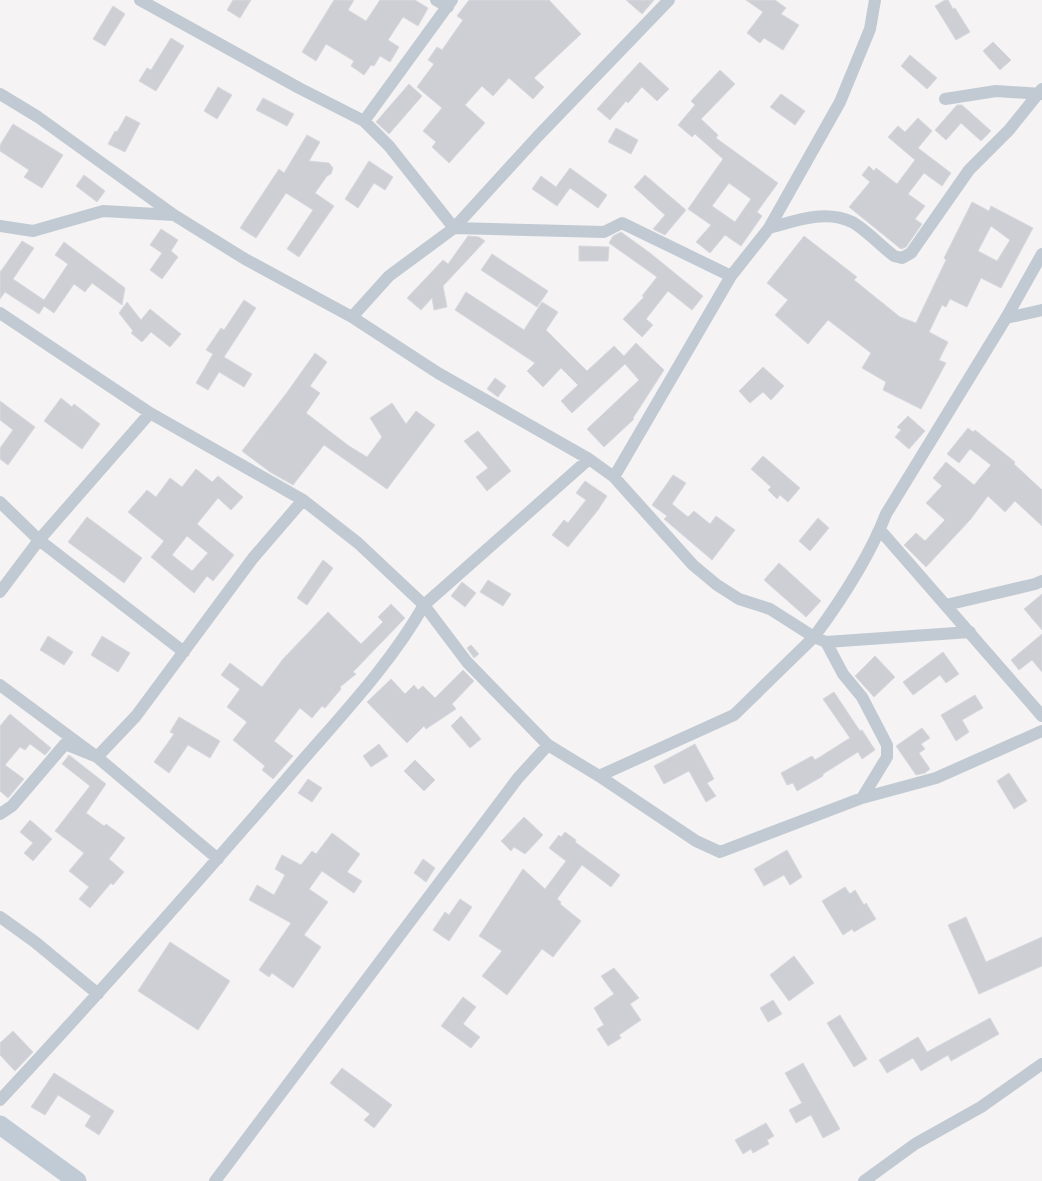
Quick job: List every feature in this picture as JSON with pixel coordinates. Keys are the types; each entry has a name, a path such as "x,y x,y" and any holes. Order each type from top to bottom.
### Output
{"street":[{"path":"140,0 298,88 364,121 389,146 454,228"},
{"path":"364,121 450,4 436,0"},
{"path":"352,317 389,276 454,228 538,135 669,0"},
{"path":"614,477 731,276 769,228 840,102 870,28 875,0"},
{"path":"945,99 996,91 1041,92"},
{"path":"769,228 812,216 834,216 852,222 894,256 902,258 912,253 970,170 1009,130 1041,92"},
{"path":"0,94 38,117 174,215 245,260 352,317 438,373 589,459 614,477 693,565 717,585 739,599 770,610 814,637 826,642 970,632"},
{"path":"0,226 33,231 102,211 174,215"},
{"path":"454,228 604,232 622,223 731,276"},
{"path":"599,776 734,715 814,637 842,599 880,530 886,514 1006,318 1042,254"},
{"path":"1006,318 1042,310"},
{"path":"0,313 150,412 303,500 358,543 424,605 467,662 548,745 696,840 720,852 862,798 936,778 1042,731"},
{"path":"0,592 38,540 150,412"},
{"path":"0,1100 98,994 218,859 377,673 410,629 424,605 589,459"},
{"path":"97,757 136,716 252,558 303,500"},
{"path":"0,502 38,540 184,652"},
{"path":"880,530 1042,716"},
{"path":"946,605 1042,581"},
{"path":"826,642 843,674 862,697 887,746 887,757 862,798"},
{"path":"0,685 97,757 218,859"},
{"path":"0,814 12,806 65,744 97,757"},
{"path":"214,1181 518,778 548,745"},
{"path":"0,917 98,994"},
{"path":"864,1181 915,1144 981,1107 1042,1064"},
{"path":"0,1125 77,1181"}],"building":[{"path":"233,0 251,0 240,18 227,10"},
{"path":"334,0 354,0 348,10 366,21 380,0 415,0 428,8 418,26 403,17 388,40 399,47 390,62 380,56 374,66 371,65 364,75 351,66 354,61 326,44 316,61 302,52"},
{"path":"469,0 549,0 581,34 534,78 544,87 533,99 509,78 493,96 482,86 465,105 485,123 449,163 432,147 436,142 423,131 442,108 417,87 434,64 428,60 437,47 442,50 463,20 457,16"},
{"path":"626,0 654,0 642,14"},
{"path":"746,0 775,0 786,8 781,14 799,25 783,50 764,38 760,43 747,33 763,12"},
{"path":"948,0 953,9 955,8 970,32 956,40 935,6"},
{"path":"113,6 125,14 105,46 93,39"},
{"path":"171,38 184,46 156,91 139,81 147,68 151,70"},
{"path":"993,42 1011,60 1000,70 983,51"},
{"path":"910,55 937,78 927,89 901,66"},
{"path":"640,62 669,89 657,101 642,87 628,103 626,101 610,120 597,109"},
{"path":"720,70 735,84 701,119 718,135 716,138 778,183 757,212 762,216 741,246 725,235 710,253 696,242 711,225 688,209 723,159 695,134 692,137 678,125 695,105 691,101","holes":["729,183 751,199 735,222 712,206"]},
{"path":"409,84 422,96 389,134 376,122"},
{"path":"218,87 232,95 217,119 204,111"},
{"path":"781,94 805,111 795,125 770,107"},
{"path":"263,98 294,114 287,126 256,110"},
{"path":"957,105 962,105 991,131 981,141 961,123 946,140 935,130"},
{"path":"126,116 140,123 125,152 108,144"},
{"path":"918,118 932,131 918,148 951,173 942,186 924,173 908,194 925,206 915,219 922,224 906,247 901,249 849,207 870,182 862,175 869,166 874,171 876,168 897,184 915,160 888,137 898,126 905,132"},
{"path":"13,124 63,155 42,188 24,177 29,170 0,151 0,145"},
{"path":"616,128 638,140 631,154 608,142"},
{"path":"307,135 320,142 309,161 329,163 333,168 331,174 327,176 315,193 334,206 299,257 287,249 313,210 286,193 256,238 240,228 279,169 284,173"},
{"path":"369,161 393,177 385,190 374,183 358,208 345,199"},
{"path":"570,168 607,195 598,208 570,188 557,206 532,189 541,176 556,187"},
{"path":"84,175 105,191 97,202 76,186"},
{"path":"645,175 686,210 665,235 653,229 665,215 634,187"},
{"path":"972,202 989,211 991,206 1033,228 1001,288 981,278 967,307 950,299 946,307 942,305 929,332 948,342 939,360 946,363 921,409 883,390 886,382 862,368 871,353 828,320 808,344 775,315 788,300 767,283 804,236 857,277 854,280 900,317 916,323 946,260 944,258","holes":["991,226 1010,240 997,261 978,251"]},
{"path":"161,229 178,240 171,251 178,257 162,279 150,270 162,253 150,245"},
{"path":"621,232 703,296 692,310 668,291 646,319 653,325 642,337 623,319 644,297 642,296 657,277 609,243 613,236"},
{"path":"468,236 479,237 485,241 443,286 447,307 434,310 432,298 421,310 407,298 443,260 448,264"},
{"path":"22,241 34,248 13,279 44,300 68,264 55,255 64,242 125,288 122,305 92,283 85,292 74,284 54,313 44,306 39,314 5,292 0,299 0,271"},
{"path":"579,246 609,247 608,261 579,261"},
{"path":"492,254 548,291 537,307 481,270"},
{"path":"466,292 524,330 542,302 558,312 546,330 587,371 614,346 624,356 636,343 664,370 634,419 604,447 587,429 639,380 625,364 572,413 561,401 578,385 561,368 543,387 527,371 535,363 455,310"},
{"path":"244,300 256,308 224,357 252,374 244,387 219,372 208,390 196,383 213,354 206,350 221,328 224,330"},
{"path":"127,302 141,320 150,309 181,334 170,347 151,332 142,342 131,333 133,331 119,313"},
{"path":"315,353 327,362 310,386 320,393 306,413 349,446 367,457 382,437 370,418 392,403 406,424 416,411 435,425 387,489 324,445 293,485 270,472 242,451"},
{"path":"763,367 784,386 771,400 763,392 750,403 739,391"},
{"path":"495,378 506,386 498,397 487,389"},
{"path":"61,398 72,407 74,404 100,424 82,449 44,421"},
{"path":"0,401 35,427 8,465 0,459 0,448 13,430 0,420"},
{"path":"908,416 925,431 909,449 895,437 901,430 897,427"},
{"path":"968,428 973,432 975,430 1015,462 1014,464 1042,490 1042,526 1015,501 1005,512 988,496 970,520 926,567 904,545 916,533 925,541 945,520 926,503 942,486 933,478 946,462 974,485 991,465 970,449 959,463 947,454"},
{"path":"478,431 511,471 487,491 476,477 488,468 464,441"},
{"path":"763,456 800,488 788,502 780,495 777,499 768,490 771,487 751,469"},
{"path":"196,469 212,482 218,476 243,497 231,510 218,498 197,524 234,555 213,581 207,576 194,593 151,557 164,541 128,512 147,490 156,497 170,478 182,487","holes":["187,536 208,553 192,571 172,555"]},
{"path":"673,475 686,483 672,504 688,517 694,511 710,524 716,516 735,530 712,560 664,519 667,516 652,505"},
{"path":"585,481 607,496 568,547 552,535 564,520 568,523 586,500 576,493"},
{"path":"87,517 142,558 124,583 68,542"},
{"path":"818,518 829,528 810,551 799,541"},
{"path":"323,560 333,568 307,605 297,598"},
{"path":"779,563 821,601 806,617 764,580"},
{"path":"488,580 511,594 503,606 480,592"},
{"path":"462,582 476,593 465,607 451,596"},
{"path":"1042,594 1042,630 1024,609"},
{"path":"391,604 405,618 353,672 356,674 340,687 341,689 325,708 322,706 312,718 300,708 274,741 293,756 273,779 262,770 265,766 233,740 247,722 227,707 240,689 221,675 230,663 262,687 283,659 328,612 361,644 383,622 378,617"},
{"path":"1042,634 1042,672 1032,660 1019,670 1011,660"},
{"path":"48,636 73,652 64,665 40,650"},
{"path":"102,636 130,653 118,672 91,655"},
{"path":"471,645 479,654 474,658 467,648"},
{"path":"943,652 959,674 946,683 940,675 913,695 903,682"},
{"path":"875,656 895,677 874,697 855,676"},
{"path":"463,670 474,681 452,704 456,709 426,729 424,726 407,743 367,702 391,679 405,694 414,685 418,690 423,686 435,698"},
{"path":"834,692 875,750 862,759 858,752 797,791 793,783 787,785 781,773 812,756 815,760 850,738 823,699"},
{"path":"975,695 983,708 962,720 969,732 956,741 941,715"},
{"path":"10,714 51,748 45,755 30,744 25,750 20,747 5,765 24,779 8,798 0,791 0,726"},
{"path":"461,716 481,739 470,748 451,726"},
{"path":"179,717 220,741 210,758 188,745 169,773 154,762 174,734 170,732"},
{"path":"922,728 930,738 921,744 925,749 919,753 930,769 925,773 916,775 896,746"},
{"path":"379,744 388,756 371,767 363,756"},
{"path":"695,744 714,779 707,783 716,796 706,802 689,771 664,784 654,766"},
{"path":"69,755 106,784 86,813 104,826 106,824 125,838 109,859 124,872 113,885 111,883 90,908 79,899 89,887 69,871 84,853 55,831 90,786 62,764"},
{"path":"415,760 435,780 424,791 404,771"},
{"path":"1009,773 1027,801 1014,809 997,781"},
{"path":"308,779 322,788 312,802 298,793"},
{"path":"524,817 543,835 525,854 514,847 511,851 501,841"},
{"path":"30,820 52,839 33,861 24,853 33,843 20,832"},
{"path":"565,832 576,840 575,842 620,875 611,887 582,865 557,899 561,902 560,904 581,921 553,957 542,949 507,995 482,976 502,951 479,936 523,869 545,889 566,861 549,848 559,835 561,837"},
{"path":"332,833 360,854 347,872 362,881 354,893 322,871 309,889 328,902 304,935 321,947 293,988 272,973 269,977 259,970 291,923 249,900 257,885 274,895 285,875 275,869 282,855 301,865 312,851 316,854"},
{"path":"787,850 802,877 790,885 784,875 764,886 754,869"},
{"path":"423,859 435,868 426,882 414,873"},
{"path":"845,887 850,894 855,890 864,905 866,903 876,919 854,932 852,929 843,935 822,901"},
{"path":"460,899 472,907 449,941 433,930 445,912 449,915"},
{"path":"966,917 986,962 1042,937 1042,966 979,994 948,925"},
{"path":"170,942 230,981 198,1030 138,991"},
{"path":"794,956 814,983 789,1001 770,975"},
{"path":"614,968 639,998 630,1004 641,1020 619,1035 621,1038 608,1046 597,1029 604,1025 594,1008 614,994 601,976"},
{"path":"463,997 476,1007 463,1024 480,1037 471,1048 441,1026"},
{"path":"773,1000 782,1014 768,1022 760,1008"},
{"path":"840,1015 867,1059 854,1067 827,1023"},
{"path":"990,1018 999,1034 951,1061 948,1055 921,1071 913,1058 887,1073 879,1060 918,1037 927,1052"},
{"path":"13,1031 33,1052 15,1071 0,1055 0,1043"},
{"path":"803,1063 840,1129 823,1138 811,1115 796,1123 789,1110 802,1103 785,1073"},
{"path":"342,1068 392,1105 374,1128 364,1120 370,1114 330,1083"},
{"path":"54,1073 114,1111 99,1135 85,1126 91,1116 58,1095 45,1115 31,1107"},
{"path":"766,1123 774,1136 767,1140 769,1144 753,1153 751,1149 743,1154 735,1140"}]}
